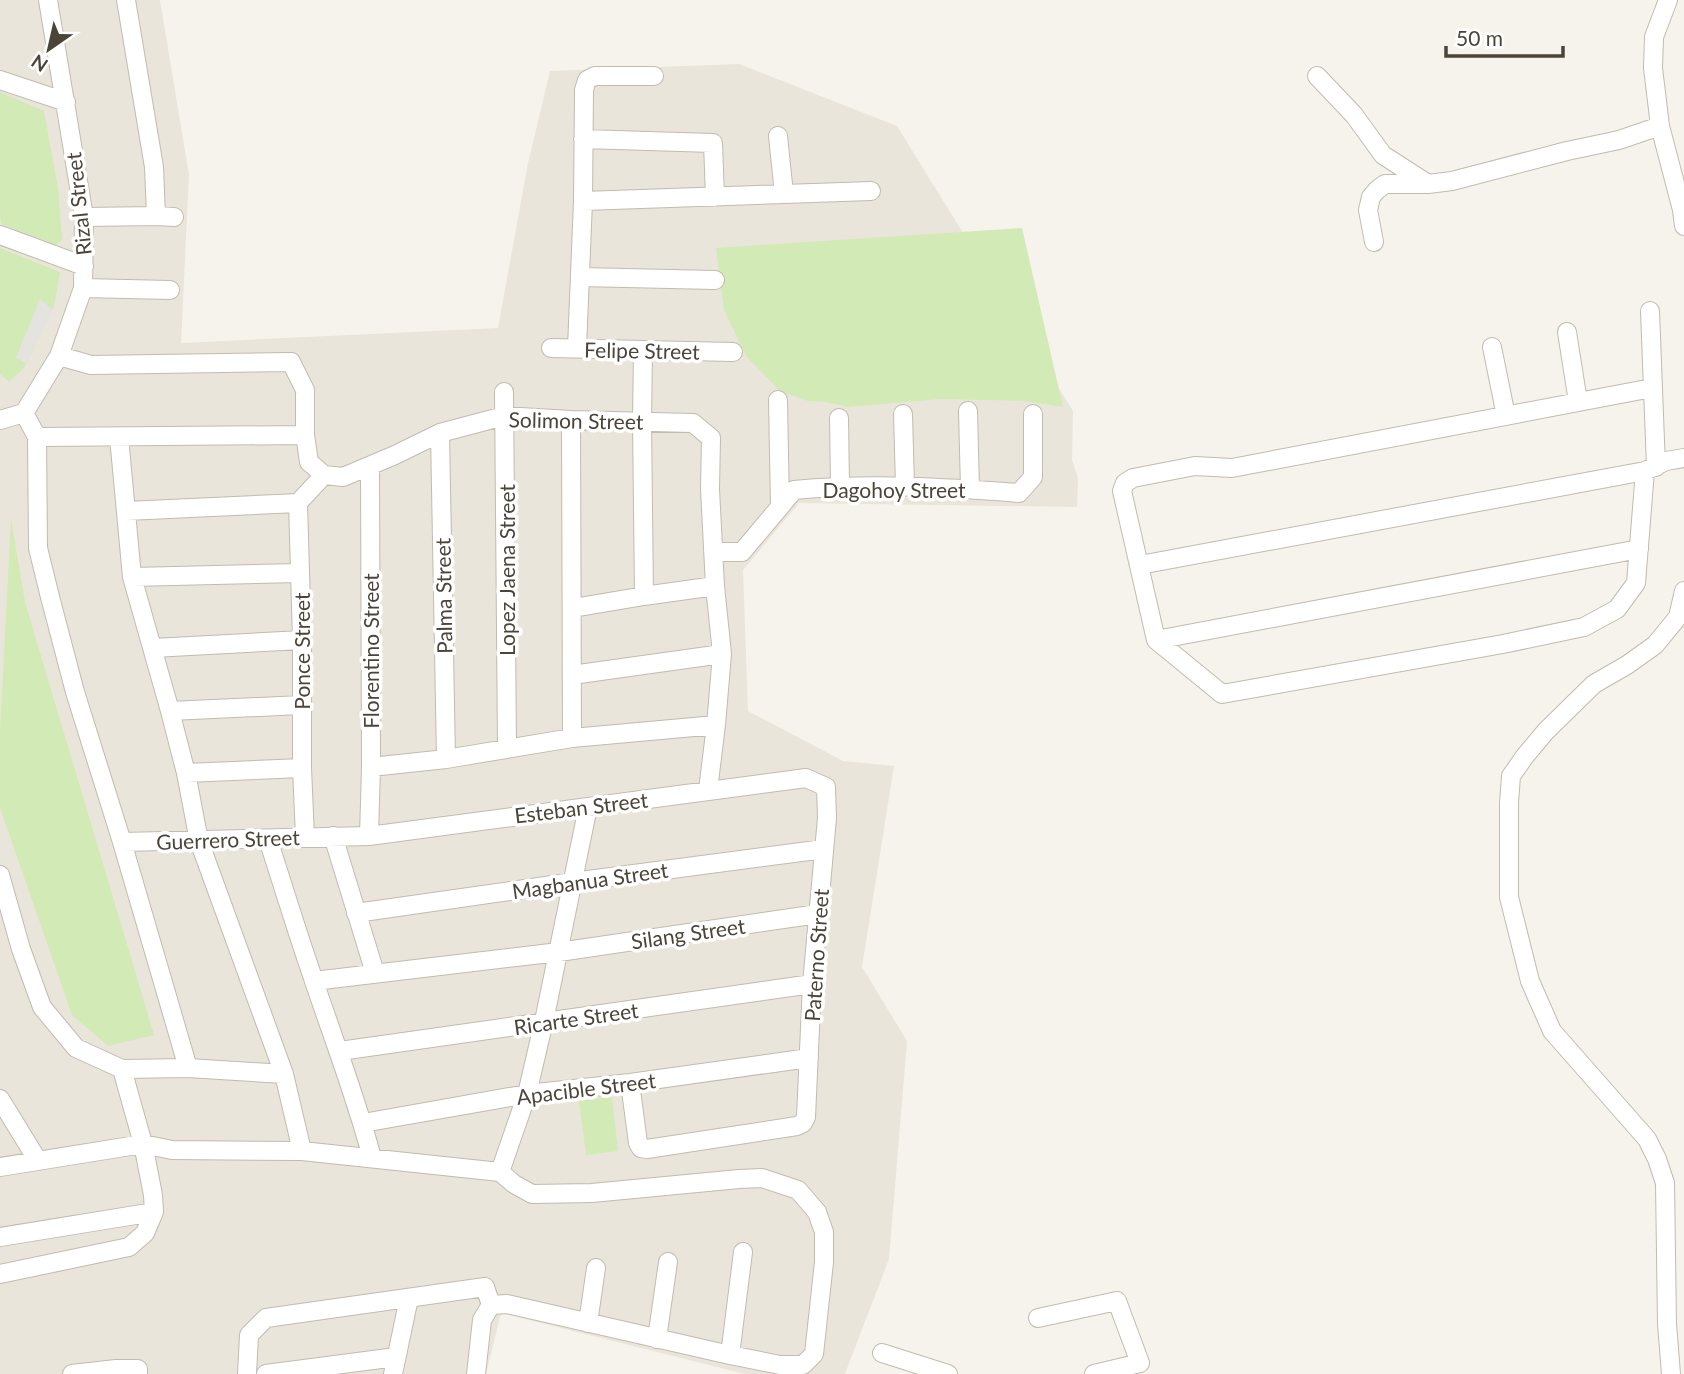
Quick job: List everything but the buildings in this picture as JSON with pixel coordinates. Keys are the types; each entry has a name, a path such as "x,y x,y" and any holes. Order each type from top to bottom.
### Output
{"street":[{"name":"Rizal Street","path":"24,413 59,356 83,288 85,266 84,217 48,0"},
{"path":"125,0 154,167 156,216"},
{"path":"1668,0 1654,37 1653,68 1660,126 1684,226"},
{"path":"577,348 584,90 587,80 595,76 654,76"},
{"path":"1317,76 1354,116 1383,155 1428,184"},
{"path":"0,80 65,102"},
{"path":"1374,242 1368,209 1371,197 1385,184 1428,184 1482,174 1619,140 1660,126"},
{"path":"778,136 784,194"},
{"path":"583,139 713,143 715,197"},
{"path":"583,201 871,191"},
{"path":"84,217 174,217"},
{"path":"0,235 85,266"},
{"path":"580,277 715,280"},
{"path":"83,288 170,290"},
{"path":"1650,311 1652,388 1650,469 1636,583 1617,609 1584,627 1222,694 1156,640 1122,491 1125,483 1133,478 1195,466 1232,468 1652,388"},
{"path":"1567,332 1578,402"},
{"path":"1492,347 1506,416"},
{"name":"Felipe Street","path":"551,348 733,352"},
{"path":"643,350 643,596"},
{"path":"59,356 91,365 291,362 305,390 305,435 309,462 324,475 298,503 127,511"},
{"name":"Lopez Jaena Street","path":"504,392 507,748"},
{"path":"778,400 780,507"},
{"path":"968,411 970,489"},
{"path":"0,420 24,413 37,437 38,548 75,692 188,1068"},
{"path":"904,414 905,486"},
{"name":"Dagohoy Street","path":"713,552 742,552 794,490 840,486 905,486 1019,493 1033,477 1033,414"},
{"name":"Solimon Street","path":"324,475 343,477 440,433 504,416 693,423 711,438 713,552 722,654 708,790"},
{"path":"839,418 840,486"},
{"path":"571,420 572,738"},
{"name":"Palma Street","path":"440,433 446,759"},
{"path":"37,437 305,435"},
{"path":"119,437 132,577 186,773 199,841 284,1074 302,1152"},
{"path":"1140,565 1650,469 1667,461 1684,458"},
{"name":"Florentino Street","path":"369,836 370,466"},
{"path":"1650,469 1684,469"},
{"name":"Ponce Street","path":"298,503 305,837"},
{"path":"1156,640 1639,549"},
{"path":"132,577 300,573"},
{"path":"573,608 715,586"},
{"path":"1671,1374 1667,1324 1665,1183 1647,1139 1552,1031 1530,981 1510,897 1509,803 1511,776 1525,756 1594,684 1655,645 1678,617 1684,591"},
{"path":"153,648 302,640"},
{"path":"572,675 722,654"},
{"path":"170,710 301,705"},
{"path":"371,767 446,759 572,738 716,725"},
{"path":"186,773 302,768"},
{"name":"Esteban Street","path":"333,836 369,836 806,778 826,787"},
{"name":"Paterno Street","path":"630,1083 638,1143 641,1148 803,1123 806,1117 812,984 827,818 826,787"},
{"path":"500,1172 527,1094 588,807"},
{"path":"333,836 375,974"},
{"name":"Guerrero Street","path":"122,842 333,836"},
{"path":"268,839 314,981 340,1051 373,1158"},
{"name":"Magbanua Street","path":"356,913 824,849"},
{"path":"0,875 21,949 42,1007 76,1048 122,1069 188,1068 284,1074"},
{"name":"Silang Street","path":"314,981 559,951 818,914"},
{"name":"Ricarte Street","path":"340,1051 812,984"},
{"name":"Apacible Street","path":"363,1123 527,1094 630,1083 809,1058"},
{"path":"0,1274 129,1247 145,1233 153,1212 153,1195 143,1144 122,1069"},
{"path":"1,1101 38,1161"},
{"path":"0,1167 143,1144 172,1150 302,1152 500,1172 532,1194 592,1193 762,1178 798,1190 817,1212 824,1232 824,1262 814,1354 803,1365 780,1365 507,1304 491,1305"},
{"path":"0,1237 153,1212"},
{"path":"730,1355 743,1252"},
{"path":"657,1339 668,1262"},
{"path":"589,1323 596,1268"},
{"path":"247,1374 249,1335 266,1318 485,1287 491,1305 482,1320 475,1374"},
{"path":"266,1374 394,1366 410,1298"},
{"path":"1038,1318 1117,1301 1140,1363 1094,1374"},
{"path":"882,1353 948,1374"},
{"path":"72,1374 117,1368 138,1369 138,1374"}],"shaded area":[{"path":"0,0 160,0 189,175 181,343 498,328 528,163 550,71 739,64 897,126 1073,411 1072,460 1078,478 1077,507 799,503 743,570 748,711 843,761 894,766 862,967 907,1041 889,1259 845,1374 745,1374 501,1313 486,1374 0,1374"},
{"path":"40,299 53,310 26,363 16,358"}],"green space":[{"path":"0,92 44,111 58,188 62,240 55,245 1,224"},
{"path":"1022,228 1063,407 1025,401 941,399 848,407 808,401 780,391 746,356 724,310 716,248"},
{"path":"0,248 60,272 54,307 24,368 9,382 0,374"},
{"path":"11,519 25,602 154,1035 108,1046 72,1015 0,808 0,733"},
{"path":"612,1097 618,1151 586,1155 579,1100"}]}
